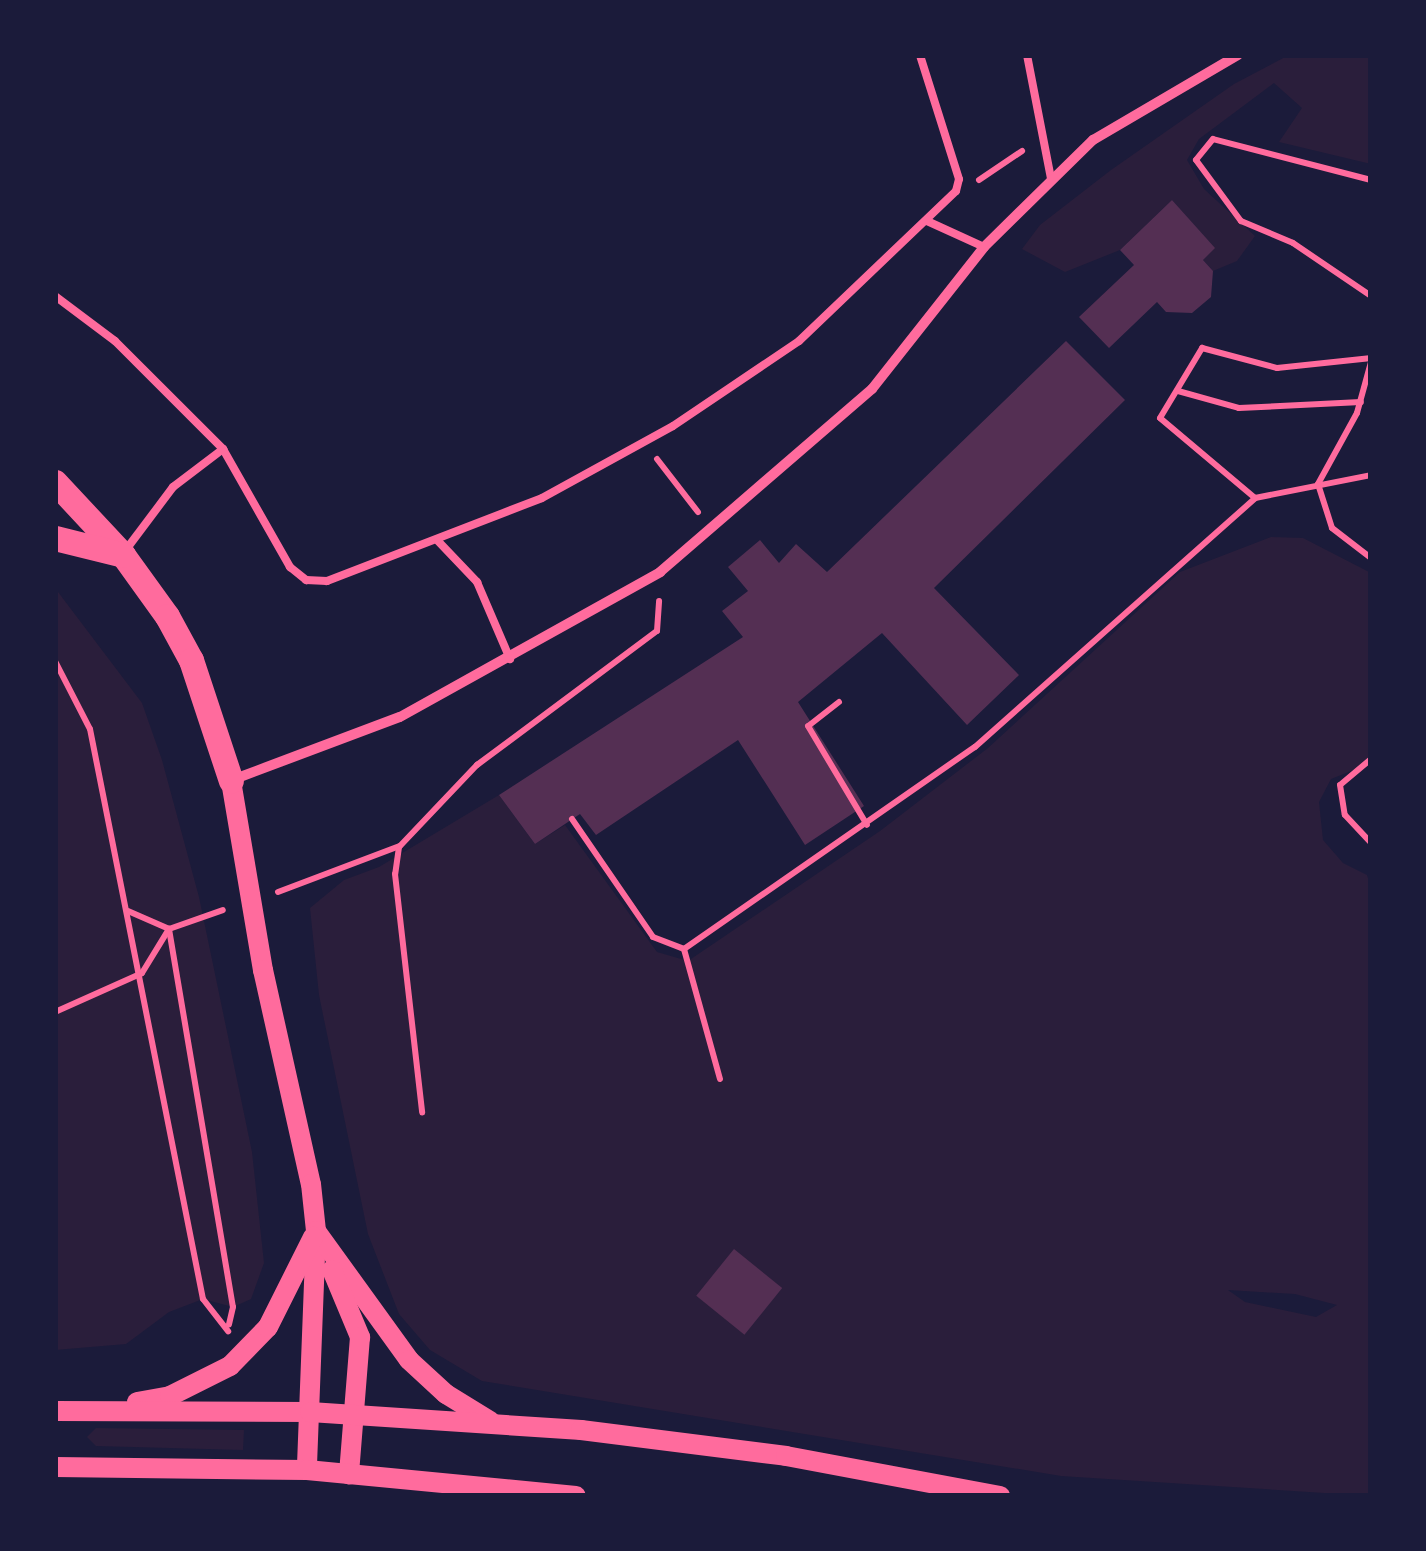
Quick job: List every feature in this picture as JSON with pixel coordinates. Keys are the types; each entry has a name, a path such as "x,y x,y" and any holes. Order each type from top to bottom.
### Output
{"main road":[{"path":"55,482 122,555 191,660 232,781 263,970 293,1093 316,1231 307,1470"},
{"path":"55,538 122,555"},
{"path":"85,1412 170,1396 230,1366 268,1327 316,1231"},
{"path":"316,1231 360,1336 349,1474"},
{"path":"316,1231 409,1360 446,1394 496,1424"},
{"path":"55,1411 310,1412 496,1424 786,1456 1000,1496"},
{"path":"55,1467 307,1470 576,1496"}],"street":[{"path":"232,781 400,717 660,572 872,389 984,247 1093,140 1238,55"}],"lane":[{"path":"55,296 115,340 223,449 290,566 306,580 350,572 542,498 644,443 799,341 956,191 959,179 920,55"},
{"path":"1027,55 1051,179"},
{"path":"927,221 984,247"},
{"path":"122,555 174,486 223,449"},
{"path":"438,541 477,582 510,659"}],"path":[{"path":"956,191 1008,166 1044,128"},
{"path":"1371,180 1213,139 1196,160 1241,222 1293,244 1371,296"},
{"path":"1254,498 1160,418 1202,348 1278,368 1371,360 1361,402 1318,484 1332,528 1371,558"},
{"path":"1178,390 1239,408 1361,402"},
{"path":"644,443 686,496"},
{"path":"684,949 868,825 974,747 1254,498 1371,474"},
{"path":"259,898 400,846 477,765 658,630 660,572"},
{"path":"55,661 90,729 142,973 204,1299 228,1331 234,1307 169,929"},
{"path":"840,702 808,726 868,825"},
{"path":"1371,758 1340,784 1345,815 1371,843"},
{"path":"572,819 653,937 684,949"},
{"path":"400,846 395,874 422,1112"},
{"path":"55,1012 142,973 169,929 242,904"},
{"path":"128,911 169,929"},
{"path":"684,949 720,1079"}],"shaded area":[{"path":"1289,55 1371,55 1371,164 1279,142 1302,108 1274,83 1199,139 1187,160 1204,189 1255,236 1237,261 1213,271 1203,260 1214,248 1172,200 1120,250 1065,272 1022,249 1040,225 1111,170 1234,84"},
{"path":"1271,537 1303,538 1371,573 1371,763 1331,779 1319,802 1323,840 1343,863 1367,875 1371,887 1371,1496 1061,1476 482,1381 430,1350 399,1314 368,1234 319,995 310,908 344,880 379,867 499,795 535,844 565,825 657,952 688,961 880,831 988,748 1180,572","holes":["1228,1290 1295,1294 1337,1305 1316,1317 1245,1302"]},
{"path":"55,588 142,703 162,760 199,897 252,1152 264,1263 251,1299 233,1307 203,1299 169,1312 126,1344 55,1350"},
{"path":"96,1428 244,1430 243,1450 96,1446 87,1437"}],"building":[{"path":"1172,200 1215,248 1203,260 1213,271 1211,297 1192,313 1166,312 1157,302 1109,348 1079,317 1134,265 1120,250"},
{"path":"1066,341 1125,400 934,588 1019,675 967,725 882,633 798,702 864,806 805,845 738,740 596,835 580,814 535,844 499,795 743,637 722,611 748,591 728,567 760,540 779,563 796,544 827,572"},
{"path":"734,1249 782,1288 744,1335 696,1296"}]}
